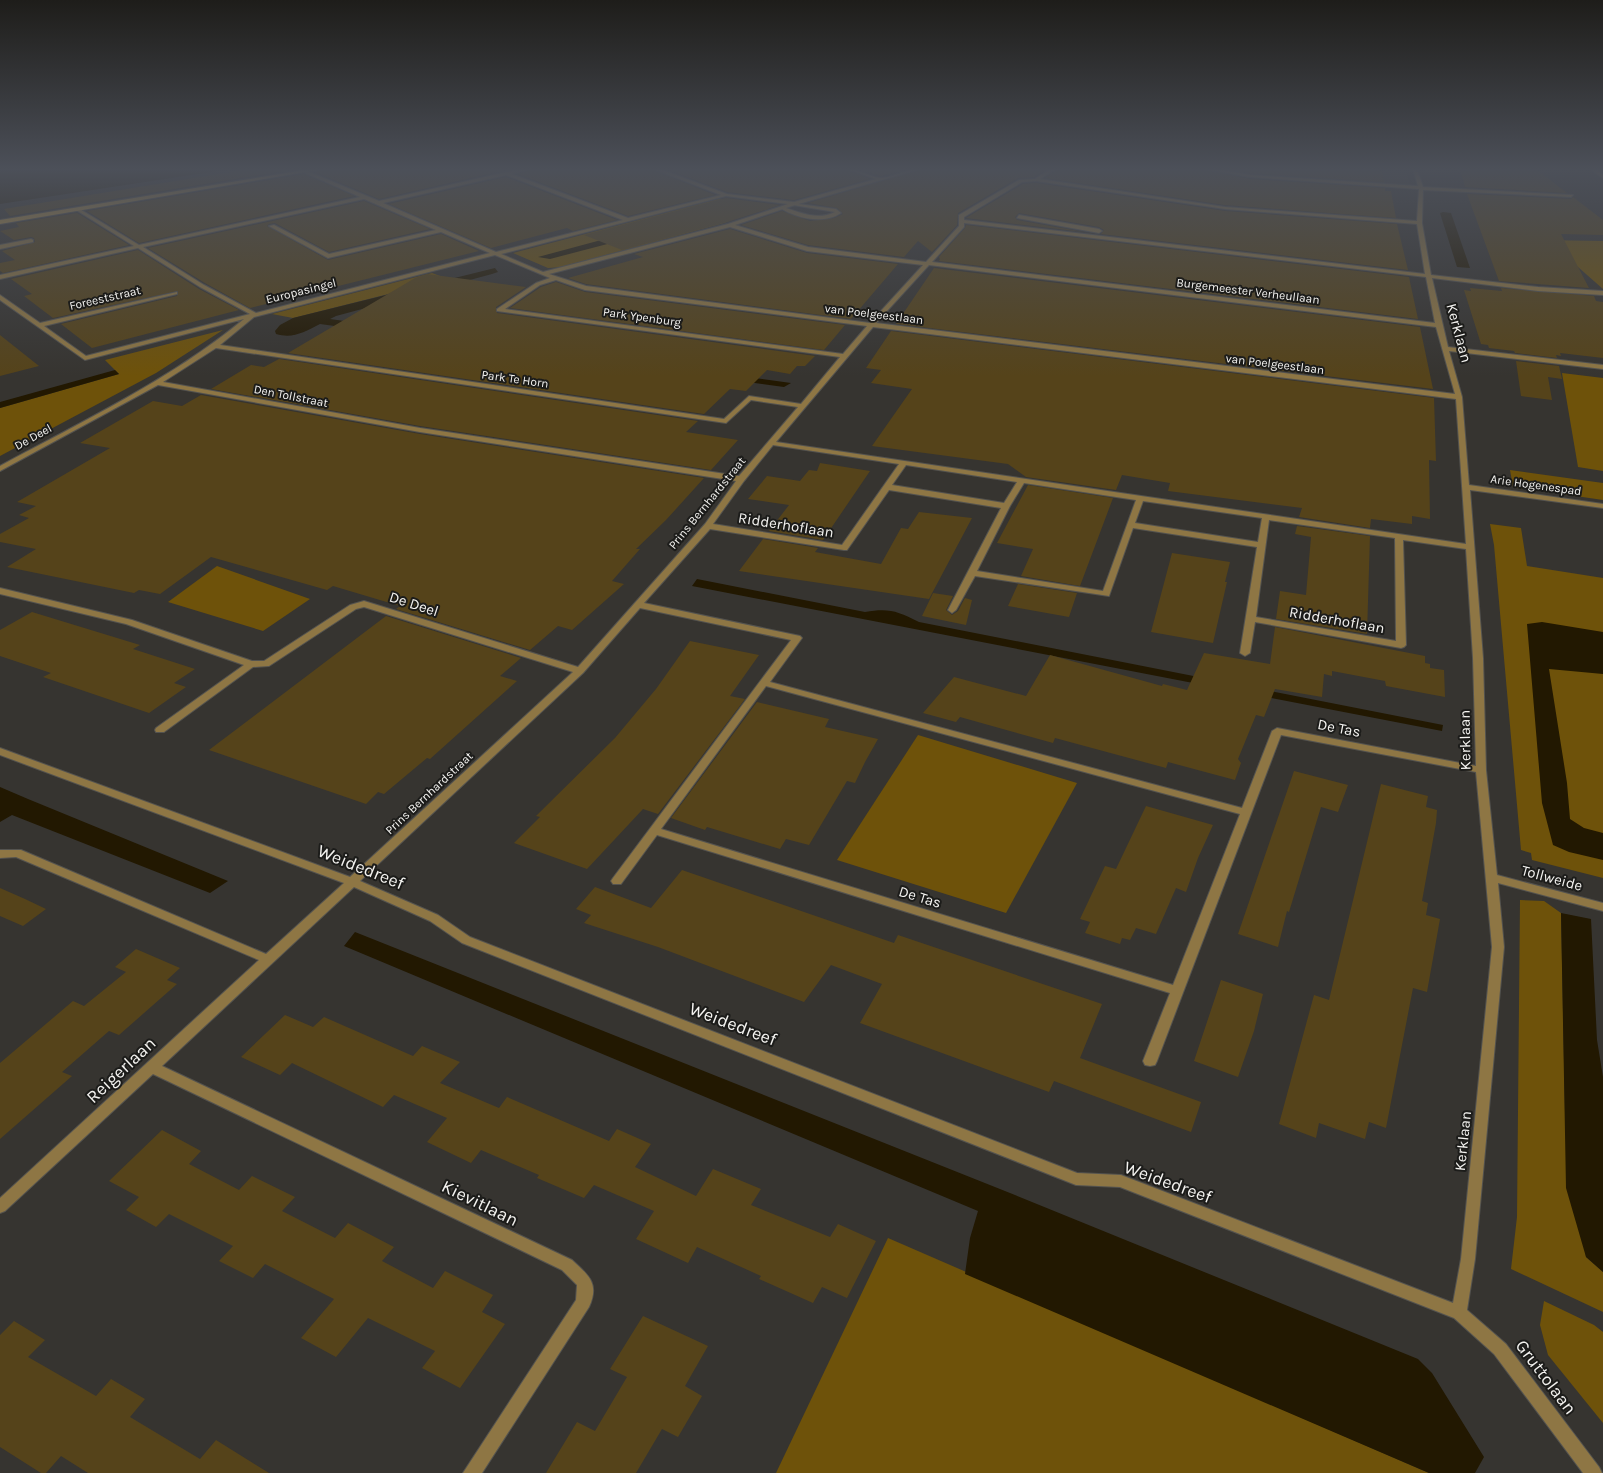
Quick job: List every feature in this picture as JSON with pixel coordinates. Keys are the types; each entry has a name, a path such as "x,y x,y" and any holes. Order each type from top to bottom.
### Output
{"street":[{"path":"126,238 202,286 254,314 214,346 157,383"},
{"path":"0,277 178,238"},
{"path":"294,238 328,256 407,238"},
{"name":"van Poelgeestlaan","path":"459,238 554,279 585,288 1459,397"},
{"name":"Europasingel","path":"39,325 85,358 555,238"},
{"path":"543,274 679,238"},
{"name":"Burgemeester Verheullaan","path":"772,238 807,249 1438,325"},
{"name":"Prins Bernhardstraat","path":"353,882 580,671 708,526 741,480 844,356 951,238"},
{"path":"1108,238 1428,274 1538,289 1603,293"},
{"name":"Kerklaan","path":"1422,238 1438,325 1459,397 1466,487 1468,547 1481,710 1481,770 1493,878 1498,948 1468,1259 1459,1313"},
{"path":"0,247 31,241"},
{"name":"Park Ypenburg","path":"554,279 538,284 499,310 844,356"},
{"name":"Foreeststraat","path":"39,325 176,293"},
{"path":"0,297 39,325"},
{"name":"Park Te Horn","path":"214,346 726,421 749,398 802,406"},
{"path":"1446,349 1603,368"},
{"name":"De Deel","path":"0,469 157,383"},
{"name":"Den Tollstraat","path":"157,383 420,430 741,480"},
{"path":"772,443 1468,547"},
{"name":"Ridderhoflaan","path":"708,526 844,548 904,463"},
{"path":"952,610 1021,481"},
{"path":"887,487 1006,506"},
{"name":"Arie Hogenespad","path":"1466,487 1603,506"},
{"path":"972,574 1106,594 1140,498"},
{"path":"1245,653 1266,516"},
{"path":"1130,525 1262,545"},
{"name":"Ridderhoflaan","path":"1251,619 1401,645 1399,537"},
{"path":"0,591 130,622 251,664"},
{"name":"De Deel","path":"160,730 251,664 266,664 353,607 364,604 580,671"},
{"path":"617,881 797,638 639,605"},
{"path":"764,683 1246,812"},
{"name":"De Tas","path":"1150,1061 1277,731 1481,770"},
{"name":"Weidedreef","path":"0,751 353,882 434,918 466,940 1076,1179 1121,1181 1459,1313"},
{"name":"De Tas","path":"655,831 1177,991"},
{"path":"0,854 17,854 267,959"},
{"name":"Tollweide","path":"1493,878 1603,907"},
{"name":"Reigerlaan","path":"0,1207 152,1068 267,959 353,882"},
{"name":"Kievitlaan","path":"152,1068 567,1266 585,1282 584,1302 472,1473"},
{"name":"Gruttolaan","path":"1459,1313 1500,1349 1594,1473"}],"shaded area":[{"path":"571,238 669,238 561,267 548,268 513,253"},
{"path":"610,238 631,238 550,259 538,257"},
{"path":"1448,238 1460,238 1470,268 1457,267"},
{"path":"1540,240 1603,241 1603,289 1578,267"},
{"path":"495,268 498,272 330,319 791,383 784,387 320,324 304,332 288,336 276,334 275,331 280,325 293,318"},
{"path":"432,273 448,279 293,318 272,314"},
{"path":"223,330 156,373 0,456 0,408 119,374 105,360"},
{"path":"115,370 119,374 0,408 0,402"},
{"path":"1562,373 1603,378 1603,471 1578,467"},
{"path":"1510,470 1603,483 1603,500 1513,487"},
{"path":"1490,524 1521,528 1527,566 1603,578 1603,878 1532,860 1531,853 1521,850 1494,545"},
{"path":"217,566 310,599 263,631 168,602"},
{"path":"697,579 865,612 893,611 919,622 1443,725 1442,731 692,586"},
{"path":"1542,622 1603,632 1603,674 1549,669 1567,783 1570,819 1584,828 1603,833 1603,860 1569,852 1553,845 1542,803 1527,624"},
{"path":"918,735 1077,783 1006,913 837,860"},
{"path":"0,787 228,881 210,893 12,815 0,822"},
{"path":"1520,900 1544,901 1561,913 1565,1112 1586,1257 1603,1272 1603,1312 1511,1269 1517,1217"},
{"path":"1561,913 1591,919 1597,1040 1603,1077 1603,1272 1586,1257 1566,1188"},
{"path":"355,932 1015,1195 1418,1359 1432,1373 1484,1457 1475,1473 1429,1473 965,1274 970,1238 978,1211 344,946"},
{"path":"888,1238 1429,1473 776,1473"},
{"path":"1544,1301 1594,1325 1603,1332 1603,1423 1548,1355 1540,1325"}],"building":[{"path":"10,238 27,238 14,240"},
{"path":"34,238 117,238 129,245 3,273 0,271 0,263 15,260 2,251 35,242"},
{"path":"130,238 163,238 139,243"},
{"path":"195,238 288,238 328,260 425,238 449,238 479,251 250,308 148,248"},
{"path":"302,238 392,238 329,252"},
{"path":"467,238 530,238 491,248"},
{"path":"591,238 668,238 622,250"},
{"path":"696,238 758,238 807,253 898,264 851,319 586,284 568,278 643,257 634,254"},
{"path":"784,238 945,238 932,252 918,241 904,257 808,245"},
{"path":"956,238 1075,238 1409,277 1418,319 939,261 939,257"},
{"path":"1133,238 1400,238 1408,270"},
{"path":"1483,238 1563,238 1589,288 1499,281"},
{"path":"138,250 199,289 239,310 92,348 61,324 177,296 178,291 53,318 24,296 32,294 11,279"},
{"path":"934,268 1420,327 1433,389 896,324"},
{"path":"427,274 526,287 496,307 497,313 815,356 805,366 797,366 790,374 767,370 746,391 730,389 704,414 288,353 415,278"},
{"path":"556,282 585,292 845,325 824,350 510,308 541,287"},
{"path":"1470,288 1502,291 1501,288 1594,296 1596,301 1603,302 1603,358 1560,353 1561,356 1556,355 1557,358 1515,353 1514,351 1489,348 1488,345 1481,344 1464,290 1471,291"},
{"path":"891,331 1434,398 1436,461 1429,460 1430,519 1412,516 1412,524 1371,519 1370,528 1299,517 1302,508 1168,491 1170,483 1122,475 1116,490 1026,477 1008,464 872,446 912,389 871,383 881,370 866,368"},
{"path":"0,335 39,366 0,376"},
{"path":"279,359 698,421 686,432 738,440 711,470 420,426 211,389 251,365 264,367"},
{"path":"1516,361 1559,366 1562,379 1548,377 1552,400 1521,396"},
{"path":"201,395 420,434 704,478 666,520 636,549 640,549 612,581 624,584 572,630 558,626 530,650 396,609 400,606 333,586 327,590 211,557 160,594 139,590 134,593 7,567 36,549 0,542 0,534 29,518 19,515 36,506 17,502 110,448 80,443 153,401 182,406"},
{"path":"820,463 870,471 823,540 769,531 789,505 748,499 767,476 800,481 809,470 817,471"},
{"path":"1028,485 1113,498 1080,586 1021,576 1033,549 997,543"},
{"path":"919,512 972,518 929,599 739,571 763,539 818,548 815,552 881,564 901,528 908,529"},
{"path":"1297,526 1370,536 1367,634 1276,619 1280,591 1306,595 1311,537 1295,534"},
{"path":"1172,553 1230,562 1213,643 1151,632"},
{"path":"1018,584 1077,593 1069,617 1008,606"},
{"path":"933,593 953,596 946,610 952,615 958,611 965,598 972,600 966,625 922,616"},
{"path":"32,612 140,645 133,649 195,669 174,683 186,687 149,713 43,677 51,673 0,656 0,630"},
{"path":"386,616 521,658 500,676 517,681 430,759 427,758 384,794 378,792 366,804 209,750"},
{"path":"1275,627 1425,656 1425,663 1430,664 1430,668 1444,670 1445,697 1386,686 1385,681 1332,671 1332,676 1324,674 1322,697 1275,689 1264,717 1256,715 1238,759 1241,763 1235,780 1168,762 1166,768 1055,738 1053,743 960,717 956,722 923,713 954,677 1026,696 1050,655 1162,686 1163,684 1187,690 1204,653 1270,664"},
{"path":"690,641 759,655 730,696 745,699 658,814 643,809 587,869 514,843 540,817 536,816 615,738 656,689"},
{"path":"757,702 829,719 825,727 878,739 855,783 847,781 809,845 786,839 780,849 707,827 705,830 671,818"},
{"path":"1294,771 1348,785 1338,812 1321,807 1289,912 1287,911 1278,947 1238,934"},
{"path":"1381,784 1428,796 1426,807 1437,810 1422,901 1428,903 1426,915 1440,919 1427,992 1413,988 1386,1128 1369,1122 1365,1139 1319,1123 1316,1138 1279,1124 1314,995 1329,1000"},
{"path":"1146,806 1213,825 1198,858 1186,892 1176,888 1156,934 1136,928 1130,940 1122,938 1120,944 1085,933 1090,922 1080,919 1105,866 1116,869"},
{"path":"682,870 894,943 898,935 1102,1004 1080,1058 1201,1102 1191,1132 1054,1081 1049,1092 860,1023 882,984 831,965 804,1002 658,947 584,923 591,915 576,909 595,887 651,908"},
{"path":"0,888 46,909 23,926 0,916"},
{"path":"136,949 180,968 167,980 177,984 119,1035 109,1031 62,1072 72,1076 0,1139 0,1063 73,1001 84,1006 126,972 115,967"},
{"path":"1221,980 1263,994 1254,1031 1238,1077 1194,1061"},
{"path":"285,1015 313,1027 324,1017 413,1056 422,1046 460,1062 440,1083 499,1108 507,1097 609,1141 617,1129 651,1144 635,1167 696,1196 713,1169 761,1189 751,1205 830,1237 838,1224 876,1241 847,1298 822,1287 813,1303 759,1279 761,1276 697,1247 688,1263 636,1239 654,1211 594,1185 584,1198 537,1178 539,1175 481,1150 471,1163 427,1142 447,1118 394,1095 383,1107 292,1063 280,1075 241,1057"},
{"path":"162,1130 201,1151 189,1164 239,1190 252,1176 295,1197 282,1211 335,1238 348,1223 394,1247 382,1261 433,1288 445,1271 493,1295 482,1312 505,1324 460,1388 422,1368 435,1351 368,1318 336,1357 301,1338 334,1299 265,1264 253,1278 219,1261 233,1246 169,1214 156,1227 126,1210 139,1197 109,1181"},
{"path":"643,1316 708,1346 685,1386 702,1396 678,1437 662,1429 636,1473 546,1473 577,1422 595,1431 627,1377 610,1369"},
{"path":"14,1321 45,1340 28,1357 96,1396 111,1379 145,1399 130,1417 200,1459 216,1440 269,1473 88,1473 61,1456 46,1473 41,1473 0,1447 0,1335"}]}
